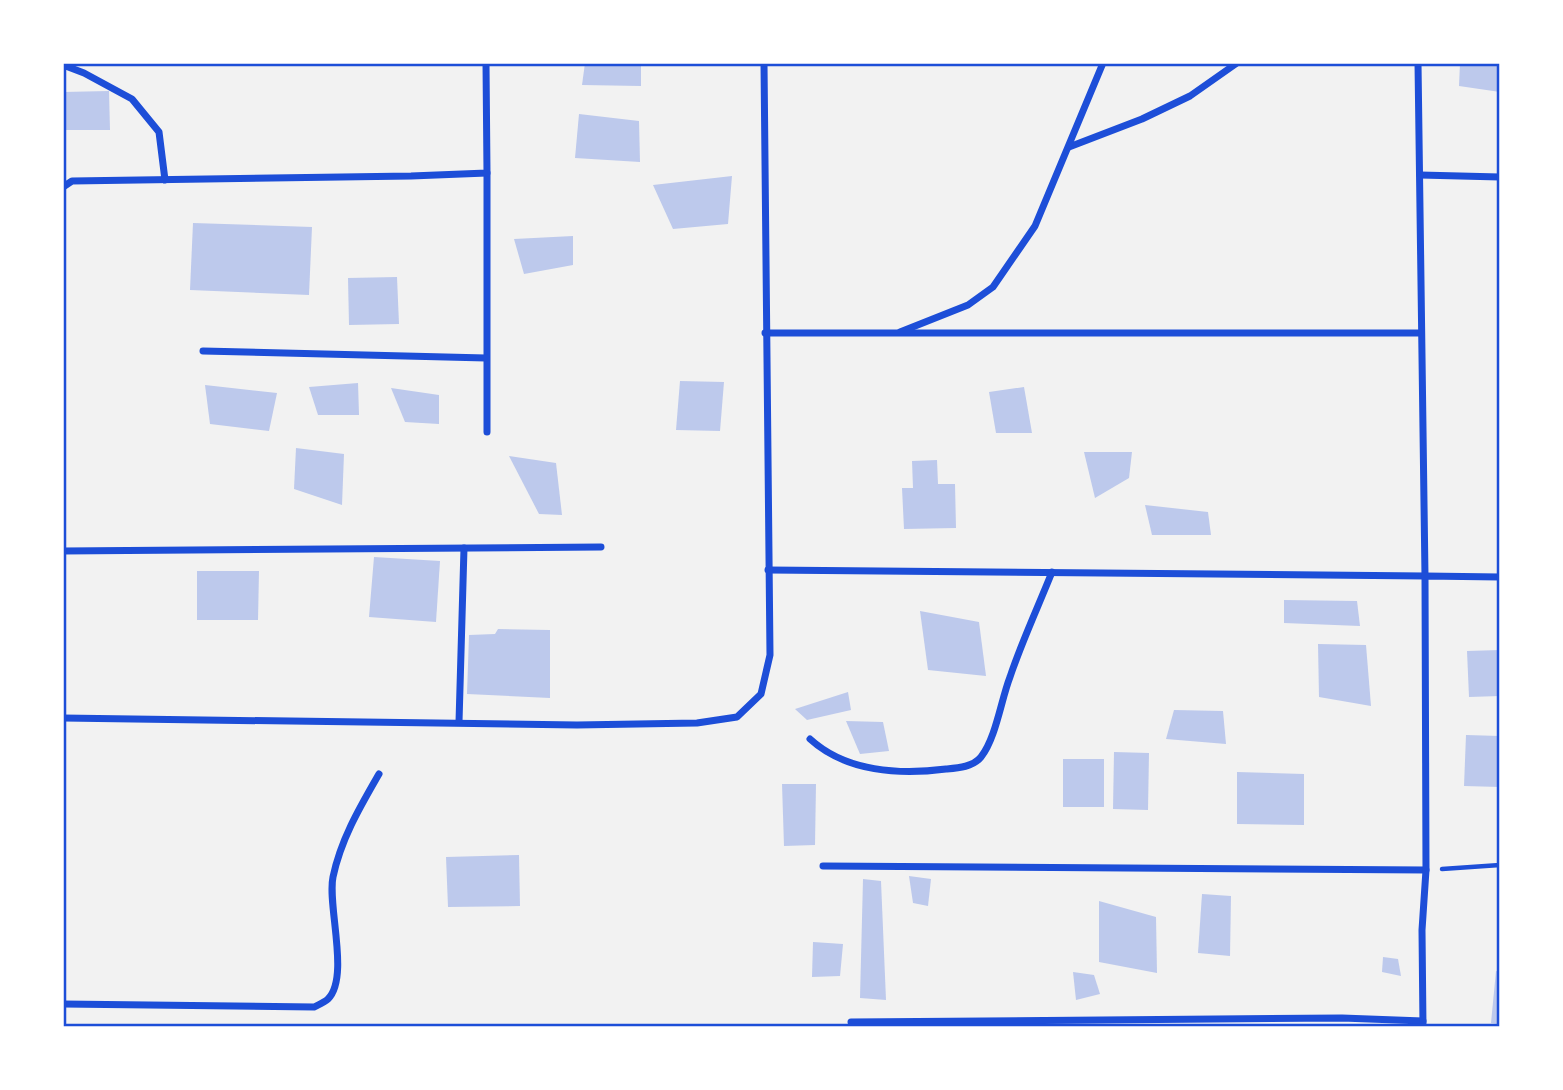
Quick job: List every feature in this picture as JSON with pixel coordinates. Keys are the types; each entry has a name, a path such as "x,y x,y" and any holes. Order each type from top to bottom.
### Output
{"street":[{"path":"486,63 487,432"},
{"path":"63,718 577,724 697,723 737,717 761,694 770,654 764,63"},
{"path":"896,334 968,306 993,287 1035,226 1103,63"},
{"path":"1069,147 1142,119 1190,96 1237,63"},
{"path":"851,1021 1329,1018 1423,1024 1422,930 1426,870 1425,576 1418,63"},
{"path":"63,65 84,73 132,99 159,132 165,180"},
{"path":"63,187 72,181 487,173"},
{"path":"1420,175 1500,177"},
{"path":"765,334 1421,333"},
{"path":"203,351 486,358"},
{"path":"63,551 601,547"},
{"path":"459,722 464,548"},
{"path":"768,570 1500,577"},
{"path":"810,738 824,752 889,772 914,774 962,767 979,760 988,746 1018,654 1052,572"},
{"path":"63,1004 314,1007 328,999 336,985 337,941 332,881 347,831 379,774"},
{"path":"823,866 1426,870"}],"path":[{"path":"1426,870 1500,865"}],"building":[{"path":"585,63 641,63 641,86 582,85"},
{"path":"1460,63 1500,63 1500,92 1459,86"},
{"path":"109,91 110,130 63,130 63,92"},
{"path":"579,114 639,121 640,162 575,158"},
{"path":"732,176 728,224 673,229 653,185"},
{"path":"193,223 312,227 309,295 190,290"},
{"path":"573,236 573,265 524,274 514,239"},
{"path":"397,277 399,324 349,325 348,278"},
{"path":"680,381 724,382 720,431 676,430"},
{"path":"358,383 359,415 318,415 309,387"},
{"path":"205,385 277,393 269,431 210,424"},
{"path":"1024,387 1032,433 996,433 989,392"},
{"path":"391,388 439,395 439,424 405,422"},
{"path":"296,448 344,454 342,505 294,489"},
{"path":"1084,452 1132,452 1129,478 1095,498"},
{"path":"509,456 556,463 562,515 539,514"},
{"path":"937,460 938,484 955,484 956,528 904,529 902,488 913,488 912,461"},
{"path":"1145,505 1208,512 1211,535 1152,535"},
{"path":"374,557 440,561 436,622 369,617"},
{"path":"197,571 259,571 258,620 197,620"},
{"path":"1284,600 1357,601 1360,626 1284,623"},
{"path":"920,611 979,622 986,676 928,670"},
{"path":"498,629 550,630 550,698 467,694 469,635 495,634"},
{"path":"1318,644 1366,645 1371,706 1319,697"},
{"path":"1500,650 1500,696 1469,697 1467,651"},
{"path":"848,692 851,710 807,720 795,709"},
{"path":"1174,710 1223,711 1226,744 1166,739"},
{"path":"846,721 883,722 889,751 860,754"},
{"path":"1466,735 1500,736 1500,787 1464,786"},
{"path":"1114,752 1149,753 1148,810 1113,809"},
{"path":"1063,759 1104,759 1104,807 1063,807"},
{"path":"1237,772 1304,774 1304,825 1237,824"},
{"path":"782,784 816,784 815,845 784,846"},
{"path":"519,855 520,906 448,907 446,857"},
{"path":"909,876 931,879 928,906 913,903"},
{"path":"863,879 881,881 886,1000 860,998"},
{"path":"1202,894 1231,896 1230,956 1198,953"},
{"path":"1099,901 1156,917 1157,973 1099,962"},
{"path":"813,942 843,944 840,976 812,977"},
{"path":"1383,957 1398,959 1401,976 1382,972"},
{"path":"1496,971 1500,972 1500,1024 1491,1023"},
{"path":"1073,972 1094,975 1100,994 1076,1000"},
{"path":"1165,1024 1205,1024 1205,1027 1165,1027"}]}
